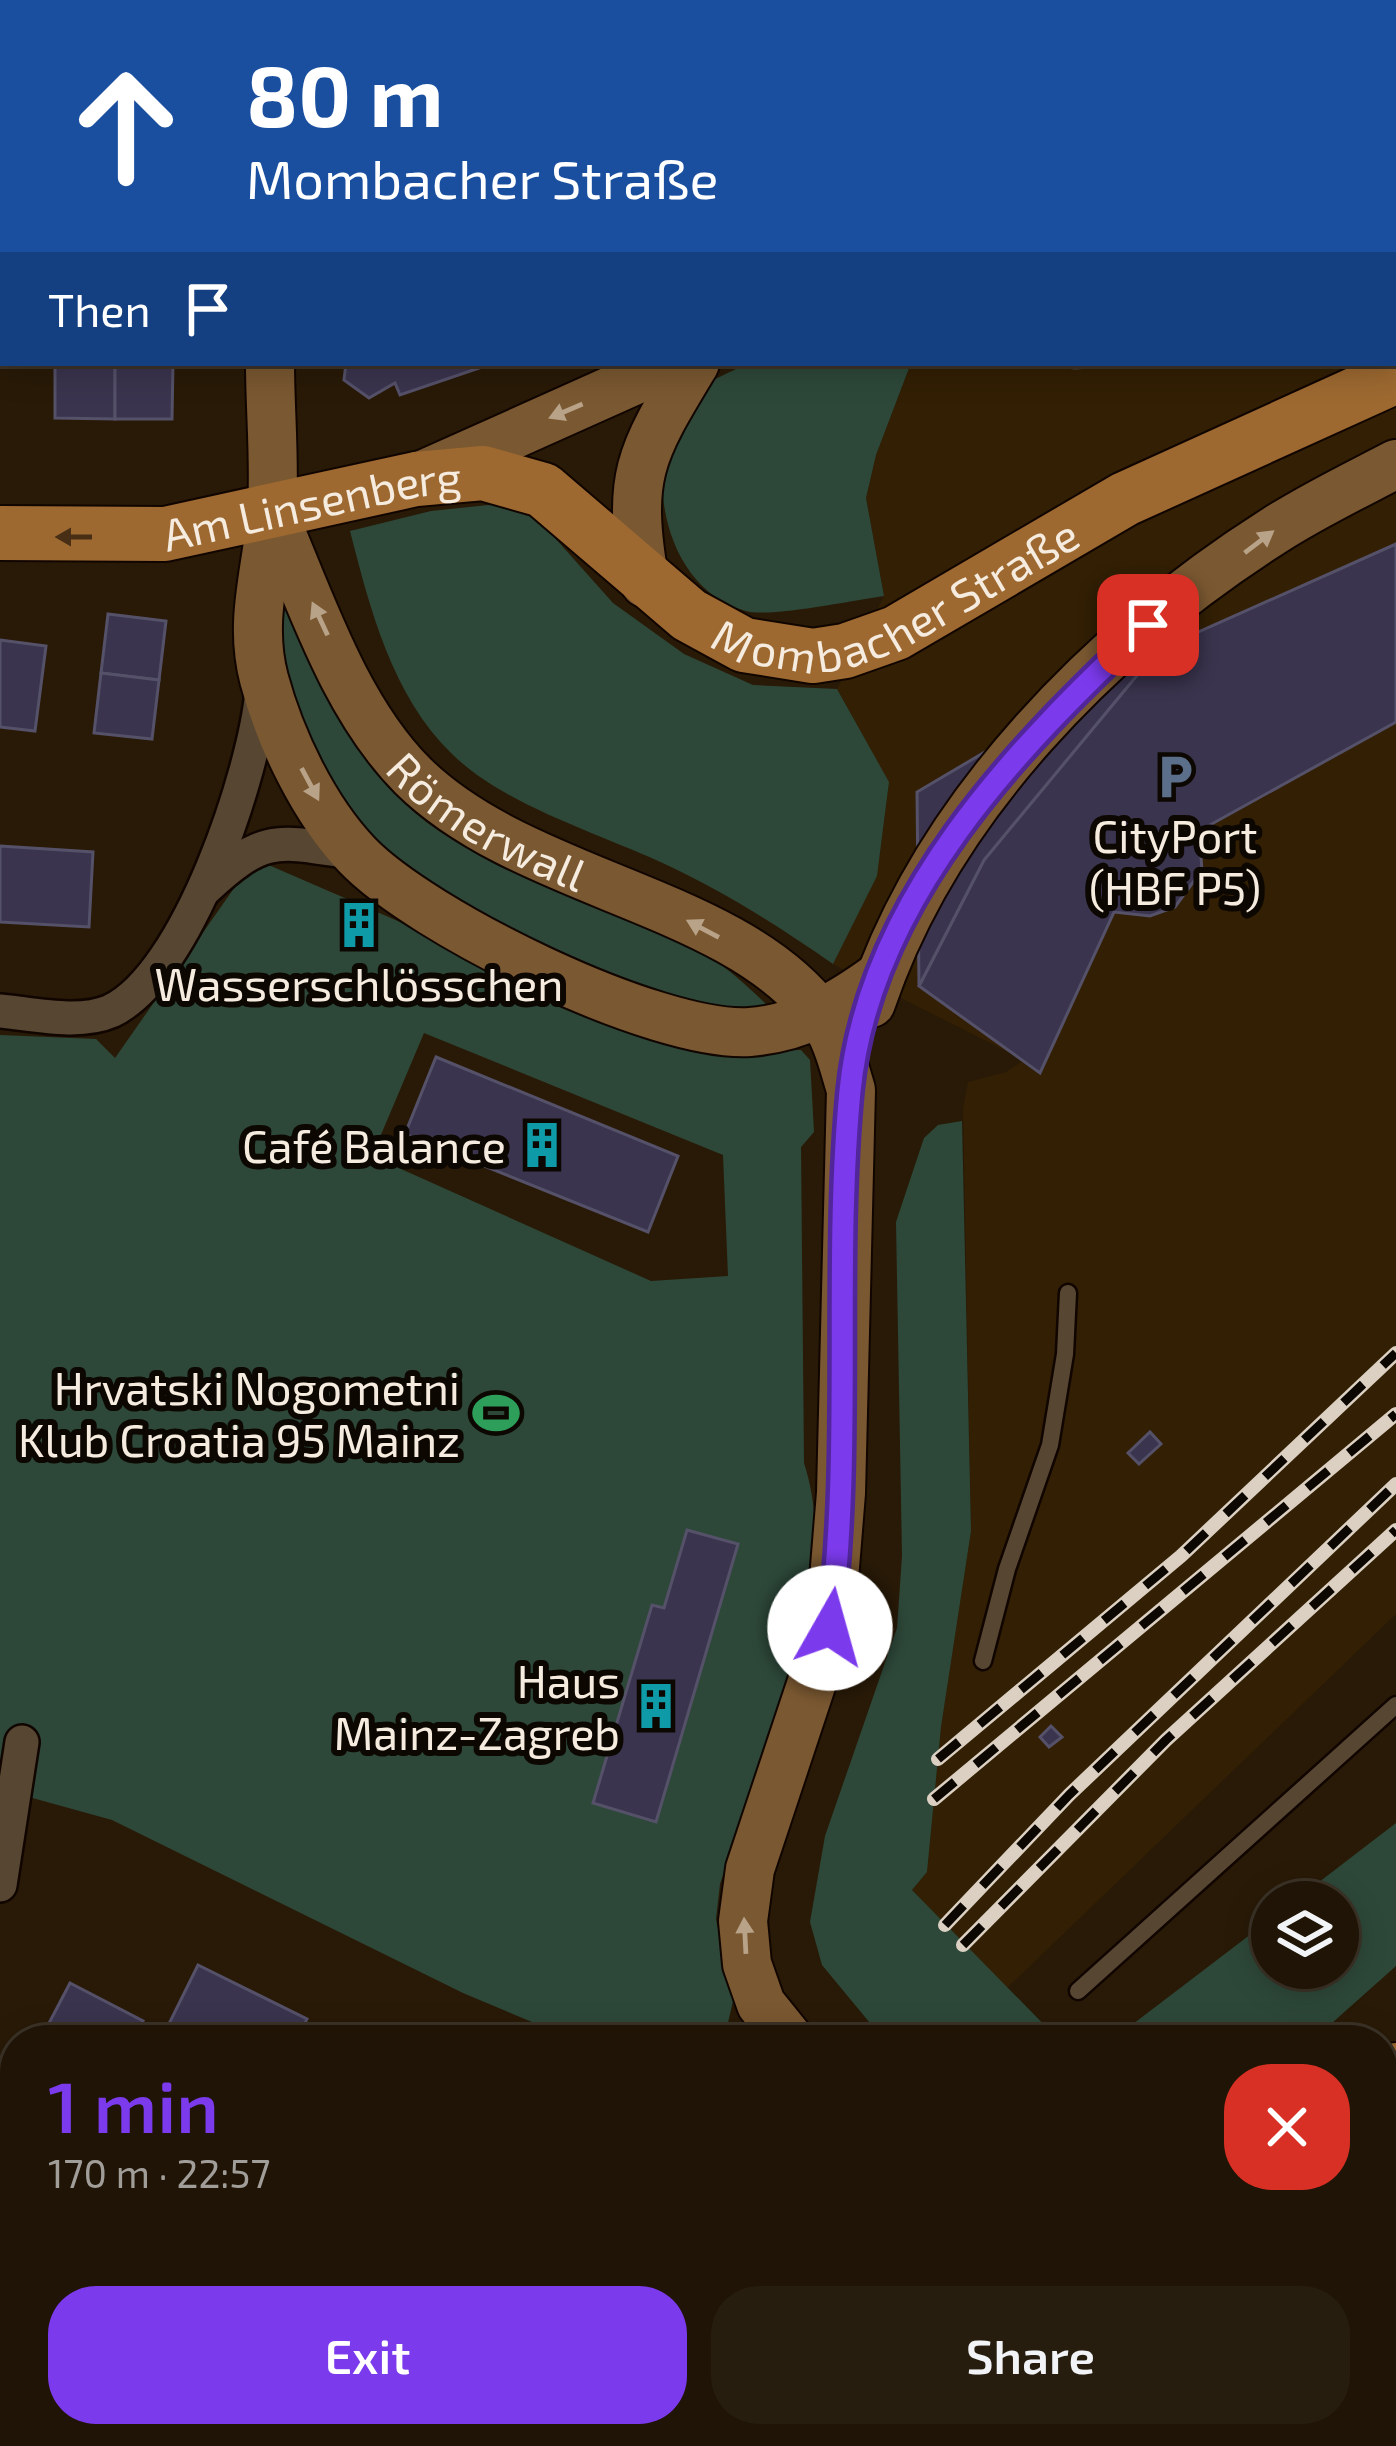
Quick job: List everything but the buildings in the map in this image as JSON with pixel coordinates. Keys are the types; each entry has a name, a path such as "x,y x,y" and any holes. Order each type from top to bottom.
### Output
{"main road":[{"name":"Römerwall","path":"270,366 272,511 258,591 263,677 311,788 356,853 388,884 452,923 588,990 650,1013 744,1032 795,1025 875,991"},
{"name":"Am Linsenberg","path":"0,533 165,534 416,478 666,366"},
{"path":"645,583 635,514 638,468 692,366"},
{"name":"Mombacher Straße","path":"416,478 483,473 544,490 645,583 689,615 744,645 813,656 845,652 896,633 1125,499 1396,376"},
{"path":"778,2025 761,2004 747,1964 743,1921 750,1869 830,1628 840,1512 850,1090 875,991 958,831 1010,759 1071,697 1148,625 1275,530 1396,464"},
{"name":"Römerwall","path":"272,511 364,713 414,777 491,837 688,920 743,951 820,1014"},
{"path":"820,1014 850,1090"}],"street":[{"name":"Römerwall","path":"0,1011 71,1017 112,1011 150,978 203,890 253,761 263,677"},
{"name":"Römerwall","path":"203,890 244,852 261,845 356,853"},
{"path":"0,1886 22,1742"}],"lane":[{"path":"983,1661 1007,1569 1050,1445 1065,1354 1068,1293"},
{"path":"1078,1991 1396,1705"}],"shaded area":[{"path":"910,366 1396,366 1396,1614 1006,1989 912,1890 927,1872 941,1727 971,1531 963,1108 968,1082 1006,1072 1024,1060 833,964 877,876 889,783 837,689 884,596 866,498 876,455"}],"green space":[{"path":"742,366 910,366 876,455 866,498 884,596 757,613 718,598 695,578 667,522 664,459 671,428 685,401"},
{"path":"498,504 538,519 613,603 684,654 753,685 837,689 889,782 877,876 833,964 691,877 498,789 451,753 431,730 386,650 350,531 431,511"},
{"path":"267,557 347,721 376,770 405,804 476,853 678,937 728,970 772,1010 707,1011 652,991 505,927 419,879 387,854 335,789 291,702"},
{"path":"264,863 460,948 739,1051 801,1050 810,1060 814,1132 801,1147 804,1463 814,1513 814,1566 793,1676 720,1884 716,1919 733,2001 727,2025 539,2025 463,1993 112,1820 0,1789 0,1035 96,1039 115,1058 244,874","holes":["424,1033 723,1155 728,1276 651,1281 372,1156"]},
{"path":"962,1121 971,1531 941,1727 927,1872 912,1890 1044,2025 872,2025 822,1965 810,1922 825,1836 897,1628 902,1556 896,1222 924,1138 938,1125"},
{"path":"1396,1823 1396,1966 1330,2025 1132,2025 1251,1934 1251,1989 1359,1989 1359,1881 1320,1881"}],"railway":[{"path":"938,1759 1181,1556 1396,1353"},
{"path":"934,1799 1396,1414"},
{"path":"945,1925 1069,1795 1396,1484"},
{"path":"963,1945 1166,1740 1396,1530"}],"place":[{"name":"CityPort (HBF P5)","path":"1175,777"},
{"name":"Wasserschlösschen","path":"359,925"},
{"name":"Café Balance","path":"542,1145"},
{"name":"Hrvatski Nogometni Klub Croatia 95 Mainz","path":"496,1413"},
{"name":"Haus Mainz-Zagreb","path":"656,1706"}],"route":[{"path":"830,1628 841,1493 850,1090 880,975 958,831 1010,759 1148,625"}]}
